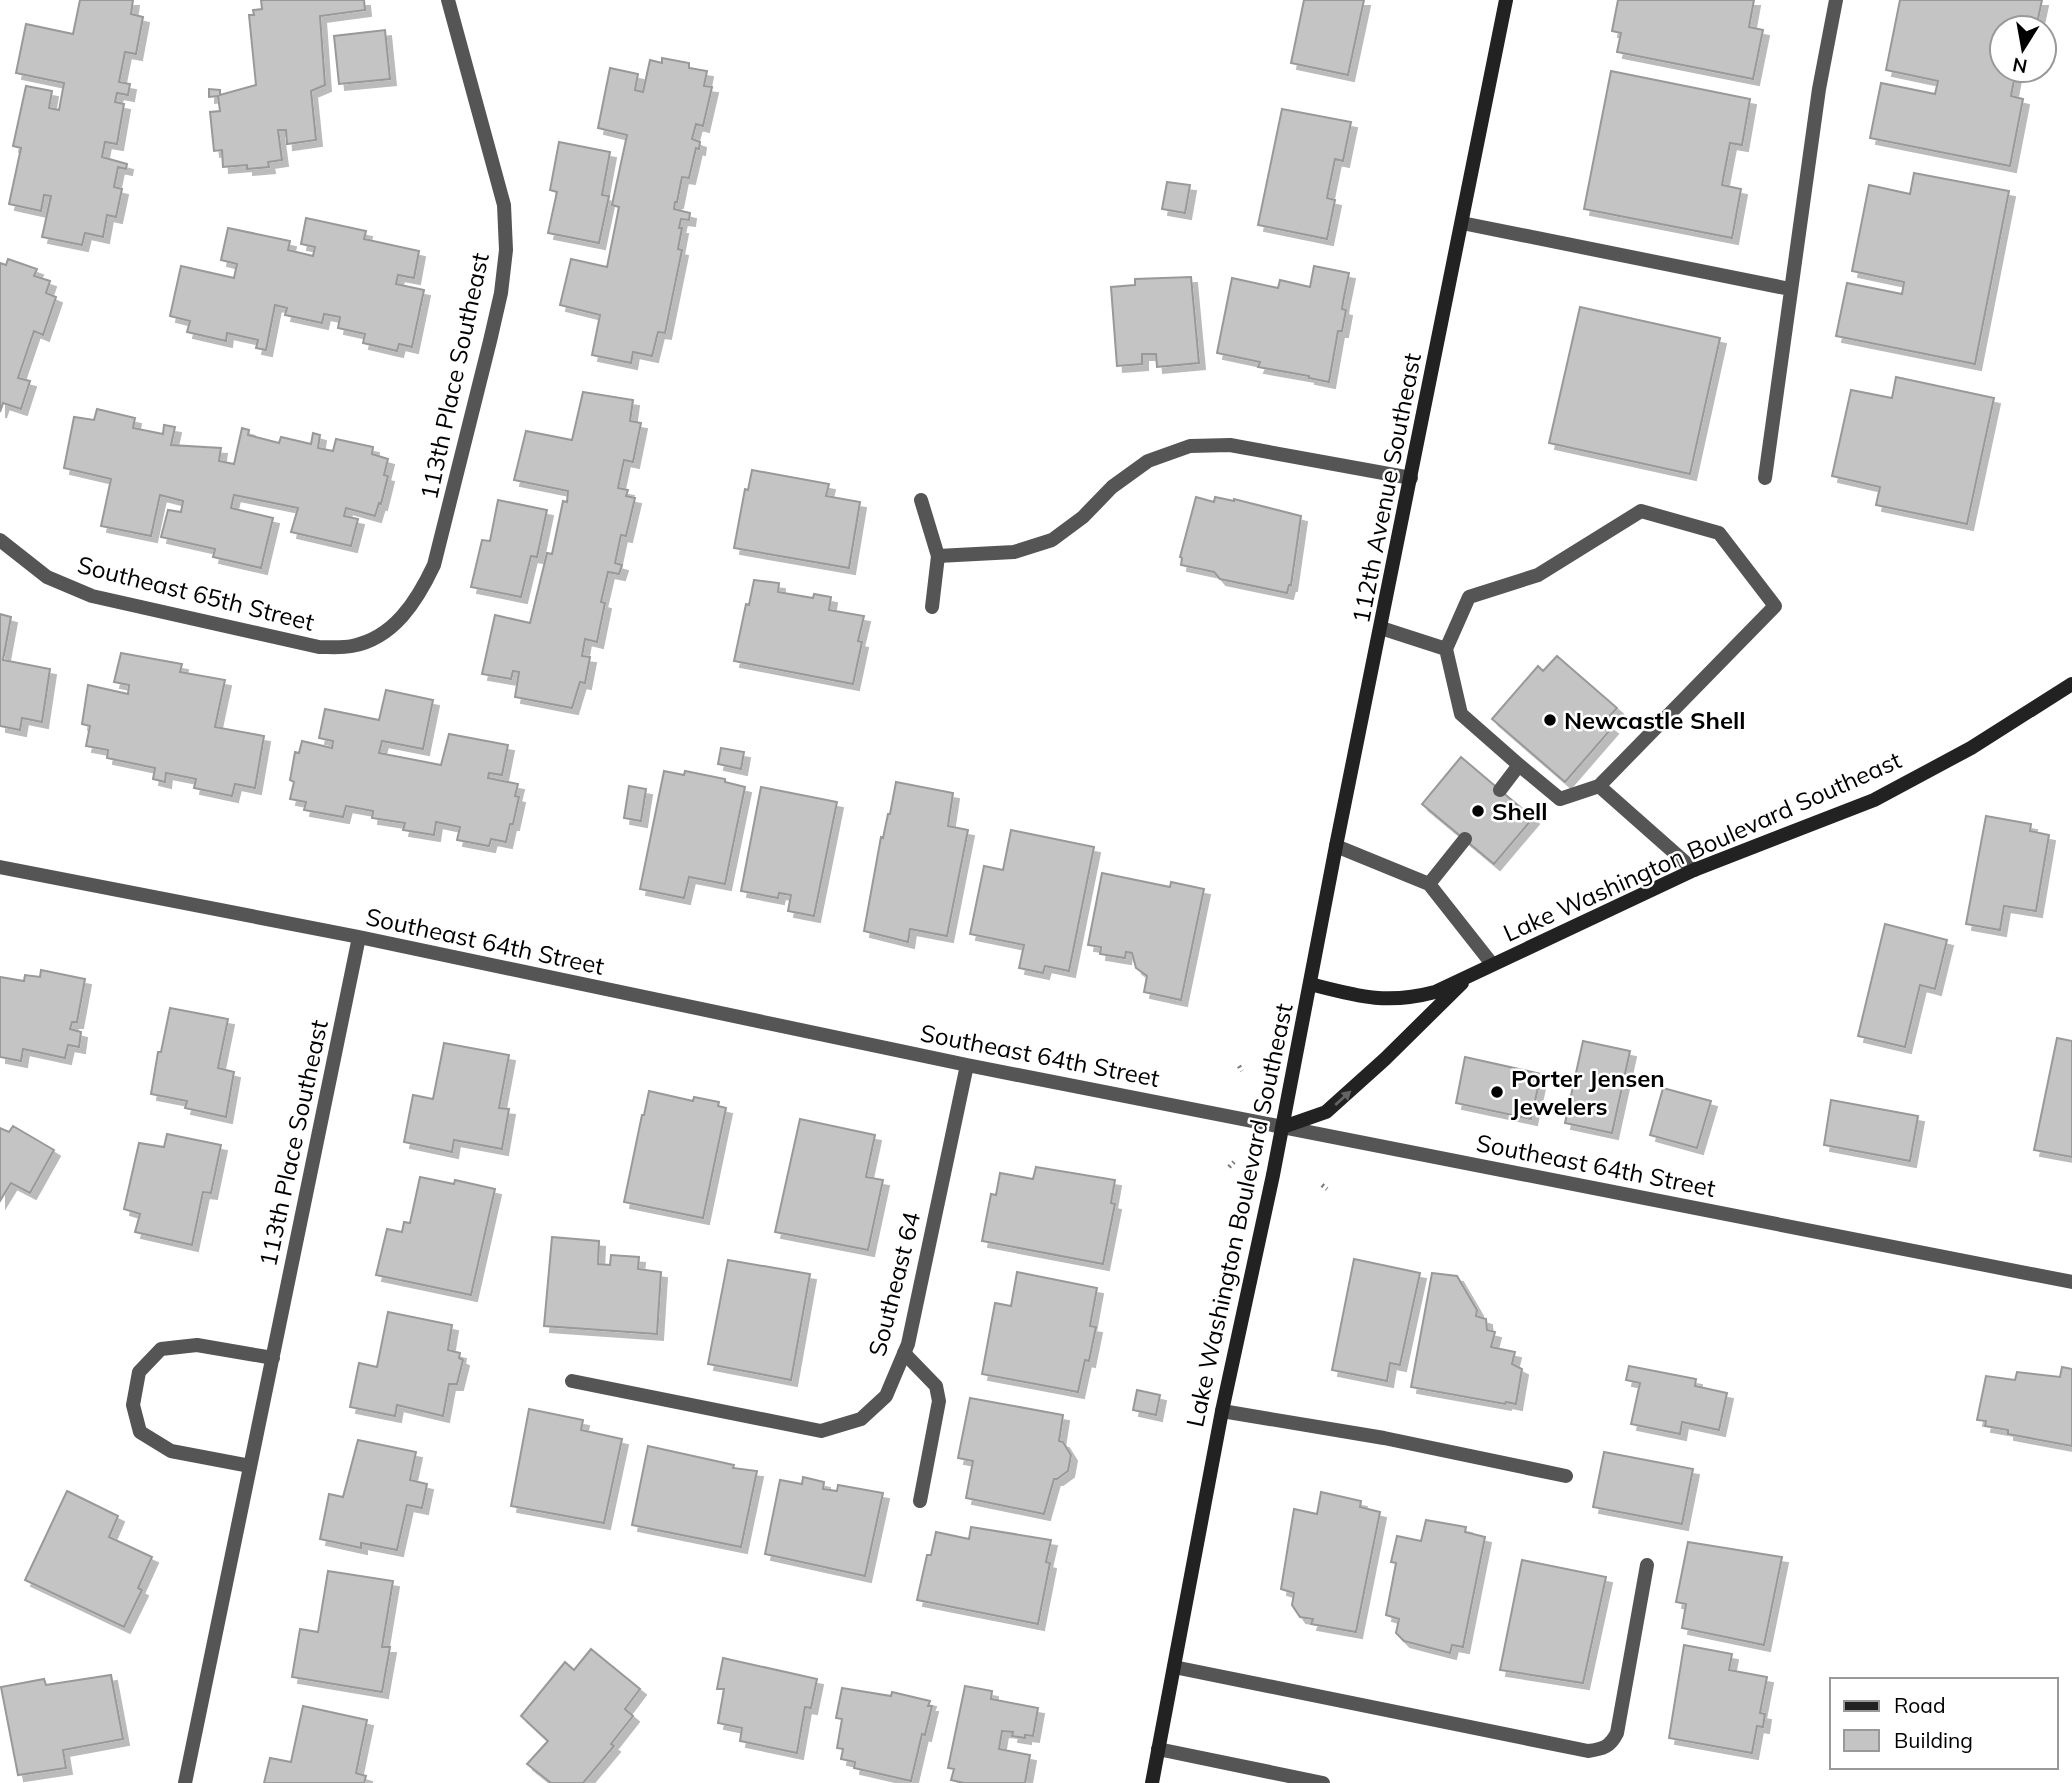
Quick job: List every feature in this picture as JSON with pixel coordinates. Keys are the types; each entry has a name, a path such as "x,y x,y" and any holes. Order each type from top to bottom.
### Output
{"main road":[{"name":"112th Avenue Southeast","path":"1310,984 1506,0"},
{"name":"Lake Washington Boulevard Southeast","path":"1152,1783 1222,1411 1283,1127 1310,984 1370,998 1396,1000 1435,992 1694,870 1874,800 1971,748 2072,684"},
{"path":"1283,1127 1310,1119 1332,1107 1471,974"}],"street":[{"name":"113th Place Southeast","path":"353,646 383,633 402,618 422,590 434,565 501,293 506,250 504,205 448,0"},
{"path":"1765,478 1819,89 1836,0"},
{"path":"1462,223 1790,289"},
{"path":"938,556 1014,552 1052,540 1083,517 1112,487 1148,461 1190,446 1230,445 1411,478"},
{"path":"921,499 938,556 932,607"},
{"path":"1641,511 1718,533 1775,606 1599,786 1560,799 1461,714 1446,649 1469,597 1538,575 1641,511"},
{"name":"Southeast 65th Street","path":"0,540 47,578 92,596 319,647 353,646"},
{"path":"1381,628 1446,649"},
{"path":"1500,790 1519,765"},
{"path":"1599,786 1694,870"},
{"path":"1429,884 1465,839"},
{"path":"1336,846 1429,884 1492,964"},
{"name":"Southeast 64th Street","path":"0,867 359,937 967,1065 2072,1282"},
{"name":"113th Place Southeast","path":"185,1783 359,937"},
{"name":"Southeast 64","path":"572,1381 821,1431 861,1419 886,1396 904,1353 967,1065"},
{"path":"250,1466 171,1451 140,1432 133,1405 139,1372 161,1349 197,1345 273,1358"},
{"path":"904,1353 936,1386 939,1401 920,1501"},
{"path":"1222,1411 1384,1438 1566,1476"},
{"path":"1174,1667 1588,1751 1600,1749 1607,1747 1617,1733 1647,1565"},
{"path":"1158,1749 1323,1783"}],"path":[{"path":"1229,1167 1234,1162"}],"building":[{"path":"80,0 133,0 131,14 143,17 136,54 125,52 119,82 130,84 128,95 117,93 115,102 124,104 117,144 105,142 102,157 127,164 126,169 118,167 114,187 122,189 116,217 107,215 103,237 85,233 82,245 42,237 51,196 44,195 41,211 9,204 21,148 13,146 26,86 52,91 49,108 59,110 64,83 16,73 26,24 73,34"},
{"path":"261,0 364,0 365,10 320,16 325,85 311,91 316,140 287,144 286,130 278,130 282,160 268,162 269,167 223,167 222,150 214,151 210,112 220,111 218,96 209,97 209,89 220,90 220,95 256,85 249,15 254,15 253,10 262,9"},
{"path":"1304,0 1364,0 1348,75 1291,63"},
{"path":"1618,0 1754,0 1749,27 1763,30 1753,79 1617,52 1621,33 1612,31"},
{"path":"1900,0 2042,0 2039,14 1988,14 1988,84 2013,84 2011,96 2023,99 2010,166 1870,138 1881,83 1935,94 1938,81 1886,70"},
{"path":"385,30 390,79 339,84 334,36"},
{"path":"662,58 689,63 689,68 707,71 704,86 712,87 703,126 696,124 692,139 700,142 699,149 696,148 689,178 682,177 675,202 674,209 690,213 689,220 681,219 679,228 682,228 678,249 682,250 665,333 658,332 652,356 633,352 631,363 592,355 600,315 560,305 571,259 607,267 619,207 612,205 627,135 598,128 610,68 638,74 635,90 643,92 650,60 662,63"},
{"path":"1611,71 1750,99 1742,145 1730,143 1722,185 1741,189 1732,238 1584,209"},
{"path":"1282,109 1351,122 1343,161 1335,159 1327,198 1335,200 1327,239 1258,225"},
{"path":"559,142 610,152 602,195 609,196 599,243 548,233 557,192 550,190"},
{"path":"1914,173 2009,191 1975,364 1836,336 1847,283 1902,294 1904,282 1852,271 1869,185 1910,194"},
{"path":"1167,182 1190,185 1185,213 1162,209"},
{"path":"306,218 366,231 364,239 419,251 414,278 398,275 396,284 424,290 412,347 399,344 397,351 363,343 365,334 338,328 340,317 324,314 322,323 285,315 287,308 275,305 266,350 256,348 258,340 227,333 226,341 187,332 190,321 170,316 181,266 234,278 237,264 221,260 228,228 290,241 288,250 313,256 315,247 301,244"},
{"path":"8,259 37,269 34,276 50,281 46,293 56,297 43,335 34,331 18,378 30,381 21,409 3,403 0,412 0,263 6,265"},
{"path":"1314,266 1349,273 1342,309 1346,310 1342,331 1338,331 1329,382 1258,367 1260,362 1217,353 1232,278 1278,288 1280,280 1310,287"},
{"path":"1191,277 1199,363 1157,367 1156,354 1142,354 1142,364 1117,366 1111,287 1135,285 1135,279"},
{"path":"1580,307 1720,338 1690,474 1549,443"},
{"path":"1896,377 1994,398 1967,524 1876,505 1880,487 1832,476 1851,390 1892,398"},
{"path":"583,392 633,400 630,421 641,423 633,462 624,460 618,488 628,490 626,496 635,498 626,536 621,535 615,563 622,565 619,574 608,572 601,602 605,603 597,642 585,639 582,656 590,657 585,683 580,682 572,708 515,697 519,672 513,671 511,679 482,674 495,615 530,623 547,553 552,554 563,501 567,502 568,491 514,480 526,431 572,440"},
{"path":"97,409 135,418 133,428 163,434 164,425 175,427 171,445 221,448 219,461 234,464 242,428 249,430 248,435 279,443 281,437 311,444 313,433 320,435 318,448 333,451 336,439 373,447 372,454 388,459 384,475 388,476 381,504 379,503 375,516 346,508 344,516 358,519 351,546 291,532 298,508 234,495 231,508 273,518 261,568 213,557 215,549 161,537 168,510 181,512 183,501 160,495 151,536 101,526 111,479 64,468 74,417 94,420"},
{"path":"752,470 829,484 826,496 860,502 849,568 734,548 745,489 748,490"},
{"path":"1196,497 1214,502 1215,497 1234,499 1301,516 1291,585 1287,593 1220,579 1214,572 1181,565 1180,557"},
{"path":"498,500 547,510 537,557 531,556 521,597 471,587 482,540 490,541"},
{"path":"754,580 779,583 778,592 813,598 814,594 831,597 829,610 864,616 858,641 862,642 853,684 734,661"},
{"path":"0,614 11,617 3,660 50,669 42,722 22,718 20,730 0,726"},
{"path":"121,653 182,664 180,672 225,680 215,727 264,736 255,788 235,784 232,796 194,788 196,779 166,773 165,782 153,779 155,768 107,758 108,750 86,746 90,726 82,724 88,685 128,694 129,685 114,682"},
{"name":"Newcastle Shell","path":"1557,656 1617,708 1604,722 1612,728 1565,782 1492,719 1538,666 1543,671"},
{"path":"386,690 433,700 423,749 382,741 379,753 441,765 449,734 508,745 502,775 489,773 488,778 518,784 515,796 519,797 506,842 491,839 489,846 457,840 460,827 436,822 434,835 403,830 405,823 372,818 373,811 346,806 343,817 304,810 306,802 290,799 294,782 290,780 295,752 299,753 302,741 332,748 333,741 319,738 325,709 379,720"},
{"path":"721,748 744,752 741,769 718,764"},
{"name":"Shell","path":"1461,757 1533,818 1494,864 1422,804"},
{"path":"664,771 684,775 685,771 725,779 725,782 745,787 725,884 689,877 684,898 640,889"},
{"path":"896,782 953,793 948,826 968,830 947,936 910,929 908,942 864,931 881,837 883,838 890,814"},
{"path":"629,786 646,789 641,821 624,818"},
{"path":"761,787 837,802 814,916 788,911 791,895 779,893 778,898 741,891"},
{"path":"1986,816 2031,824 2030,831 2049,835 2036,911 2004,906 2000,930 1966,924"},
{"path":"1011,830 1094,847 1069,971 1045,966 1043,973 1019,968 1024,945 970,934 984,866 1003,870"},
{"path":"1102,873 1170,887 1171,882 1204,889 1181,1000 1144,992 1147,976 1136,968 1132,953 1126,952 1125,958 1100,954 1101,947 1088,945"},
{"path":"1885,924 1947,940 1935,989 1920,985 1905,1047 1858,1036"},
{"path":"41,970 85,979 77,1022 72,1022 70,1029 81,1032 79,1047 68,1045 65,1058 23,1049 21,1061 0,1057 0,977 24,981 25,975 40,977"},
{"path":"170,1008 228,1019 218,1068 234,1072 226,1117 185,1108 187,1101 151,1094 158,1052 161,1052"},
{"path":"2057,1038 2072,1041 2072,1157 2034,1150"},
{"path":"1583,1041 1630,1051 1612,1133 1565,1123"},
{"path":"444,1043 509,1055 499,1108 509,1109 502,1149 454,1140 452,1152 404,1142 413,1095 433,1099"},
{"path":"1465,1057 1541,1074 1531,1119 1456,1103"},
{"path":"1663,1088 1711,1101 1697,1148 1650,1135"},
{"path":"649,1091 693,1101 694,1097 719,1102 718,1106 726,1108 703,1218 624,1202"},
{"path":"1831,1100 1918,1116 1910,1161 1824,1145"},
{"path":"800,1119 875,1135 866,1177 883,1180 868,1250 775,1232"},
{"path":"13,1126 54,1150 30,1193 11,1183 0,1201 0,1128 9,1132"},
{"path":"167,1134 221,1145 211,1193 203,1192 192,1245 135,1232 140,1214 124,1209 139,1143 164,1147"},
{"path":"1036,1167 1115,1180 1111,1203 1115,1204 1103,1264 982,1241 991,1194 996,1195 1000,1173 1033,1179"},
{"path":"420,1177 454,1184 455,1180 495,1189 471,1295 376,1275 387,1229 402,1232 404,1222 410,1223"},
{"path":"552,1237 599,1241 598,1264 610,1265 611,1255 639,1257 638,1269 661,1272 657,1334 544,1326"},
{"path":"1354,1259 1420,1273 1400,1365 1390,1363 1387,1381 1332,1370"},
{"path":"728,1260 810,1274 791,1380 708,1364"},
{"path":"1017,1272 1097,1288 1090,1326 1096,1327 1089,1361 1085,1360 1078,1392 982,1374 995,1303 1011,1306"},
{"path":"1432,1273 1457,1276 1477,1310 1476,1316 1486,1319 1487,1330 1495,1332 1491,1347 1515,1352 1512,1364 1522,1369 1516,1404 1411,1387"},
{"path":"388,1312 452,1325 448,1350 460,1353 459,1358 463,1360 457,1384 449,1384 443,1416 397,1405 395,1416 350,1407 359,1363 377,1367"},
{"path":"1629,1366 1696,1379 1695,1386 1727,1393 1719,1430 1682,1422 1680,1434 1631,1424 1640,1383 1626,1380"},
{"path":"2062,1367 2072,1369 2072,1446 2008,1434 2008,1430 1985,1426 1986,1421 1977,1420 1986,1376 2015,1380 2017,1372 2060,1377"},
{"path":"1137,1390 1160,1395 1156,1415 1133,1410"},
{"path":"970,1398 1063,1415 1059,1441 1063,1442 1071,1455 1068,1471 1054,1479 1044,1514 966,1498 973,1461 958,1458"},
{"path":"529,1409 583,1420 581,1430 622,1439 604,1523 511,1506"},
{"path":"358,1440 416,1452 410,1480 427,1484 422,1508 407,1505 397,1550 361,1543 361,1548 320,1539 329,1494 343,1497"},
{"path":"648,1446 734,1465 733,1468 757,1471 741,1547 632,1525"},
{"path":"1604,1452 1693,1469 1682,1524 1593,1507"},
{"path":"803,1477 824,1482 823,1489 837,1491 838,1485 883,1493 865,1576 765,1554 780,1480 802,1484"},
{"path":"67,1491 118,1516 109,1537 152,1557 138,1588 142,1590 124,1627 25,1580"},
{"path":"1321,1492 1361,1501 1360,1507 1380,1512 1356,1632 1311,1624 1313,1619 1300,1617 1292,1605 1294,1593 1281,1589 1294,1509 1317,1514"},
{"path":"1426,1520 1466,1527 1465,1532 1485,1537 1463,1647 1452,1645 1450,1653 1404,1641 1396,1633 1399,1619 1386,1615 1396,1563 1391,1562 1397,1536 1421,1541"},
{"path":"971,1527 1051,1540 1046,1562 1050,1563 1038,1624 917,1600 927,1555 931,1555 936,1532 969,1539"},
{"path":"1688,1542 1782,1557 1764,1645 1682,1628 1686,1604 1676,1602"},
{"path":"1522,1560 1606,1577 1583,1683 1500,1670"},
{"path":"328,1571 393,1581 382,1647 390,1647 382,1692 292,1677 300,1629 318,1632"},
{"path":"1684,1645 1732,1654 1729,1670 1767,1677 1760,1713 1765,1714 1763,1727 1757,1726 1752,1753 1669,1738"},
{"path":"591,1649 640,1689 625,1709 633,1716 611,1744 614,1746 583,1783 551,1783 527,1764 548,1741 521,1716 565,1662 574,1670"},
{"path":"723,1658 817,1679 811,1708 805,1707 797,1753 740,1741 742,1728 718,1723 724,1689 717,1689"},
{"path":"111,1675 123,1739 63,1750 66,1768 18,1775 1,1687 44,1679 46,1685"},
{"path":"965,1686 992,1691 991,1699 1038,1708 1033,1736 1012,1736 1013,1732 1002,1731 999,1749 1030,1755 1025,1783 964,1783 951,1780 954,1769 948,1768"},
{"path":"842,1688 891,1696 892,1692 930,1701 928,1706 932,1706 911,1781 854,1768 855,1762 841,1759 843,1749 837,1748 842,1719 836,1718"},
{"path":"303,1706 367,1720 356,1773 366,1776 364,1783 264,1783 270,1758 291,1762"}],"place":[{"name":"Newcastle Shell","path":"1550,720"},
{"name":"Shell","path":"1478,811"},
{"name":"Porter Jensen Jewelers","path":"1497,1092"}]}
